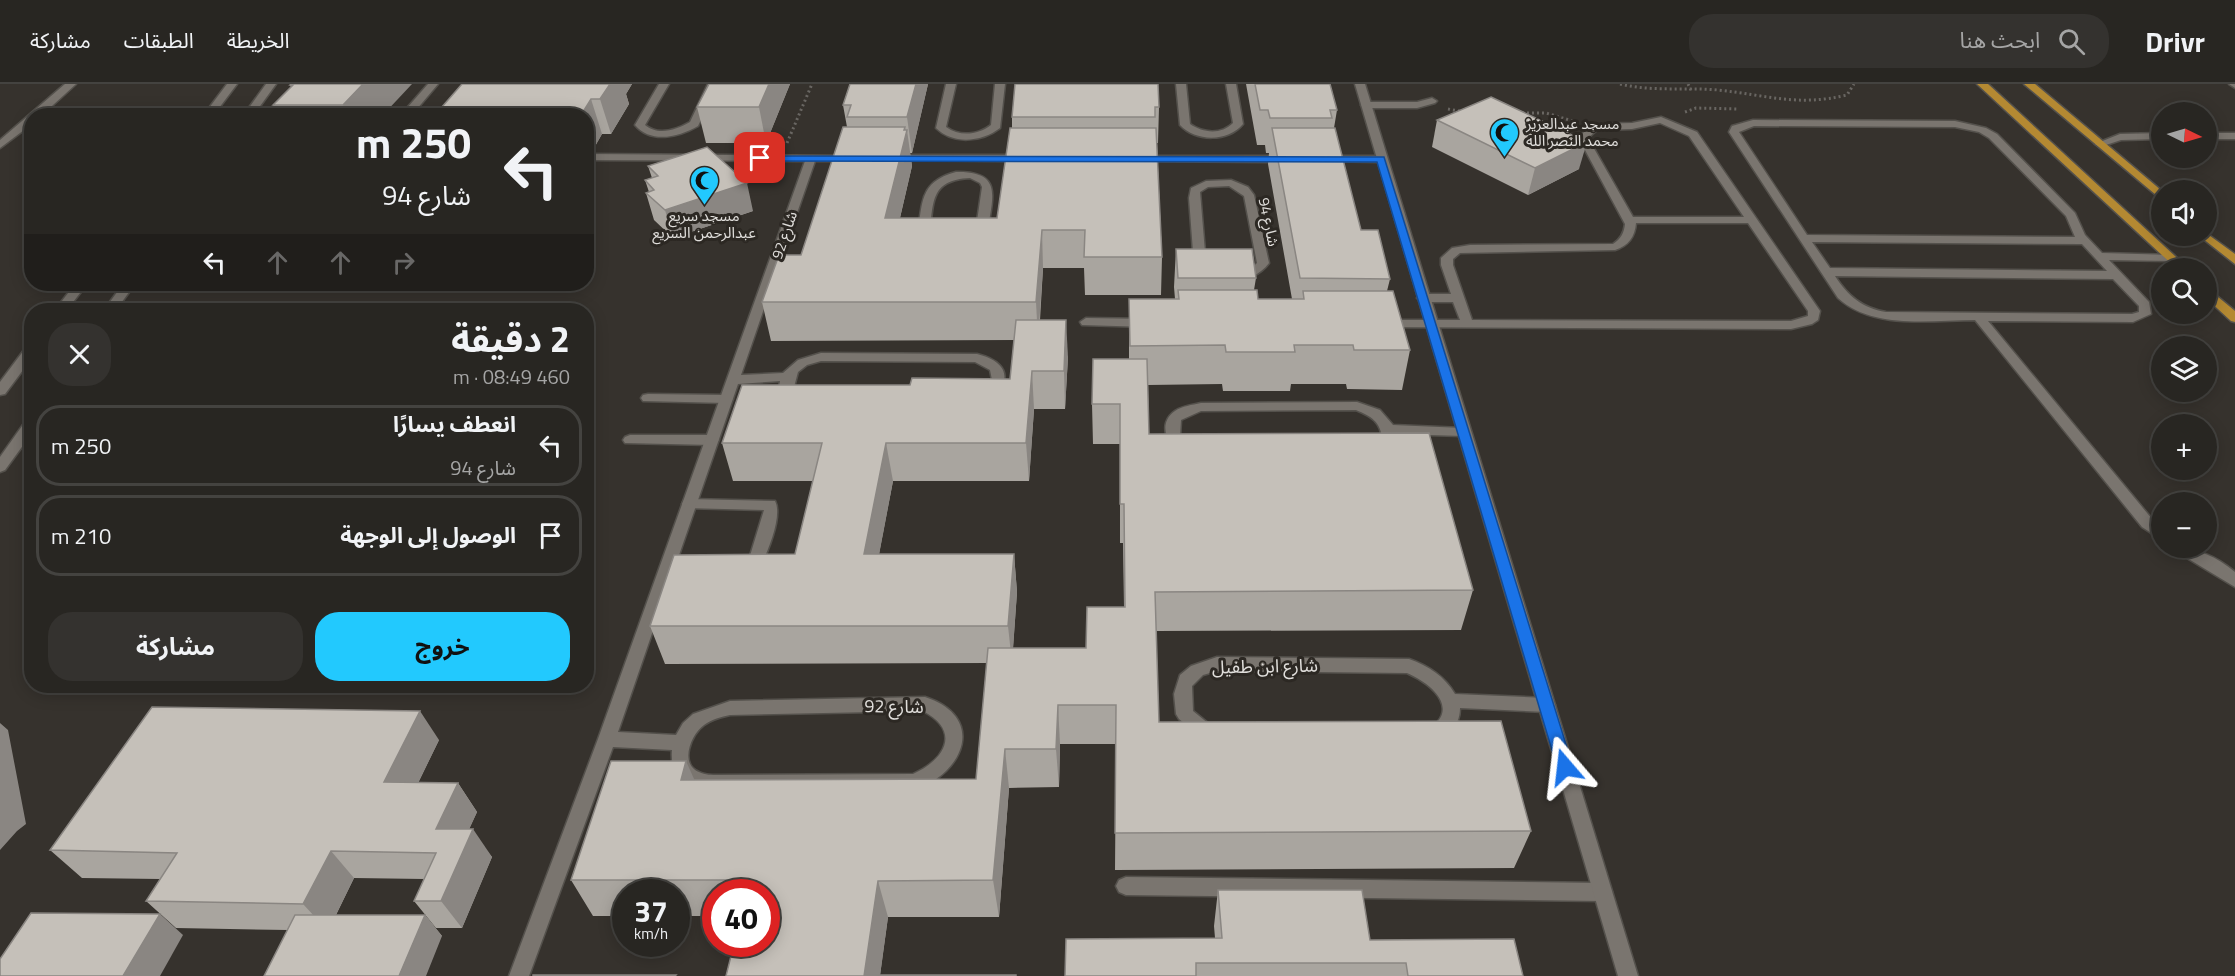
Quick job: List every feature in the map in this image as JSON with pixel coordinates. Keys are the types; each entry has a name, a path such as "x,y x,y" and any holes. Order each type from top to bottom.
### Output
{"main road":[{"path":"1982,84 2170,256"},
{"path":"2029,84 2151,188"},
{"path":"2217,245 2235,260"},
{"path":"2217,301 2235,318"}],"street":[{"path":"43,108 71,84"},
{"path":"214,108 232,84"},
{"path":"254,108 271,84"},
{"path":"412,108 433,84"},
{"path":"657,146 640,125 664,84"},
{"path":"657,146 694,124 713,84"},
{"path":"951,84 941,128 949,133 968,137 987,132 996,126 1000,84"},
{"name":"شارع 94","path":"1181,84 1185,125 1194,131 1216,159 1237,185 1249,195 1263,263 1256,272 1246,276 1221,276 1210,273 1200,265 1194,198 1195,190 1206,184 1216,159 1232,130 1238,124 1231,84"},
{"path":"1360,84 1628,976"},
{"path":"1366,105 1429,103"},
{"path":"1371,324 1467,324 1791,324 1808,321 1814,317 1814,311 1693,134 1661,120 1632,126 1594,127 1583,137 1629,220 1630,234 1624,243 1615,247 1470,248 1456,250 1447,258 1447,265 1467,324"},
{"path":"1753,123 1955,124 1982,130 2001,142 2071,215 2076,231 2084,241 2145,305 2146,310 2140,317 1894,316 1872,313 1851,304 1827,272 1734,132 1736,128 1753,123"},
{"path":"0,145 24,125"},
{"path":"2100,144 2120,137 2151,136"},
{"path":"2217,136 2235,136"},
{"path":"963,175 968,137"},
{"path":"594,156 657,146 781,158 870,158"},
{"name":"شارع 92","path":"519,976 673,569 689,504 811,158"},
{"path":"882,158 1036,158"},
{"name":"شارع 94","path":"1132,159 1298,159"},
{"path":"1310,159 1381,159"},
{"path":"963,175 978,177 987,187 981,236 962,247 950,248 931,244 923,237 931,190 935,182 942,178 963,175"},
{"path":"1629,220 1752,220"},
{"path":"1804,238 2084,241"},
{"path":"2099,256 2170,256"},
{"path":"1827,272 2116,275"},
{"path":"66,303 76,291"},
{"path":"1423,298 1458,298"},
{"path":"1979,317 2151,526"},
{"path":"1086,322 1157,323"},
{"path":"821,357 977,358 992,364 998,370 1000,379 996,388 988,395 971,401 798,397 789,392 786,387 787,377 797,364 821,357"},
{"path":"0,391 4,382 24,358"},
{"path":"733,380 787,377"},
{"path":"648,398 726,399"},
{"path":"1357,406 1375,412 1390,429 1389,439 1384,446 1368,453 1190,451 1175,441 1172,429 1173,420 1177,415 1201,407 1357,406"},
{"path":"1390,429 1463,432"},
{"path":"0,467 24,433"},
{"path":"630,440 712,440"},
{"path":"689,504 770,505 772,512 758,559 753,566 732,569"},
{"path":"2200,558 2222,570 2235,581"},
{"name":"شارع ابن طفيل","path":"1216,664 1409,666 1432,676 1444,687 1451,702 1451,717 1444,728 1436,736 1426,740 1230,734 1205,730 1185,714 1181,697 1183,683 1188,676 1199,668 1216,664"},
{"path":"1451,702 1546,705"},
{"name":"شارع 92","path":"925,704 945,714 953,727 955,741 950,758 939,770 915,782 730,783 694,778 683,770 679,762 682,743 689,728 697,721 711,712 730,708 925,704"},
{"path":"607,739 682,743"},
{"path":"1126,886 1602,892"}],"path":[{"path":"781,158 812,84"},
{"path":"1620,84 1655,90 1716,90 1766,100 1812,102 1847,95 1854,84"},
{"path":"1652,84 1655,90"},
{"path":"1688,84 1691,90"},
{"path":"1429,103 1465,113"},
{"path":"1511,113 1546,113 1594,127"}],"building":[{"path":"291,84 363,84 343,105 273,105 293,85"},
{"path":"462,84 610,84 600,99 591,99 585,108 441,108"},
{"path":"709,84 769,84 759,107 697,107"},
{"path":"850,84 916,84 907,117 847,117 851,105 843,105"},
{"path":"1015,84 1158,84 1159,107 1155,107 1155,117 1012,117"},
{"path":"1255,84 1330,84 1337,110 1330,110 1332,118 1270,118 1268,110 1260,110"},
{"path":"1491,97 1587,142 1535,168 1437,120"},
{"path":"843,127 905,127 904,130 907,130 885,218 997,218 1010,128 1156,128 1162,257 1084,257 1085,230 1042,230 1036,302 762,302 779,255 801,255"},
{"path":"1272,128 1335,128 1361,230 1378,230 1390,279 1300,278"},
{"path":"707,147 747,183 665,210 646,193 654,190 645,180 658,176 648,166"},
{"path":"1176,249 1252,249 1256,278 1178,278"},
{"path":"1178,290 1257,290 1258,299 1304,299 1303,291 1393,291 1410,350 1354,350 1353,345 1294,345 1295,352 1226,352 1225,345 1130,346 1129,299 1179,299"},
{"path":"1016,320 1066,320 1064,371 1032,371 1026,443 886,443 864,554 1014,554 1008,626 650,626 674,555 795,554 822,443 722,443 742,385 910,385 912,378 1010,379"},
{"path":"1093,359 1147,359 1149,434 1429,433 1473,590 1155,592 1159,722 1501,721 1531,831 1115,833 1116,705 1058,705 1056,749 1005,749 993,880 878,881 864,976 726,976 731,957 780,957 780,879 571,880 611,761 686,761 681,780 976,779 988,648 1086,648 1087,607 1125,607 1124,504 1120,504 1120,404 1092,404"},
{"path":"152,707 420,711 384,782 458,783 436,829 473,829 441,901 414,901 436,853 331,851 303,904 146,901 177,853 50,850"},
{"path":"1218,890 1362,890 1370,940 1514,939 1523,976 1408,976 1406,963 1196,963 1196,976 1065,976 1066,939 1222,938"},
{"path":"31,913 160,914 123,976 0,976 0,959"},
{"path":"295,915 425,915 399,976 264,976"},
{"path":"533,975 676,975 533,976"},
{"path":"1016,975 1016,976 879,976"}],"place":[{"name":"مسجد عبدالعزيز محمد النصر الله","path":"1505,158"},
{"name":"مسجد سريع عبدالرحمن السريع","path":"704,206"}],"route":[{"path":"760,158 1381,159 1565,767"}]}
